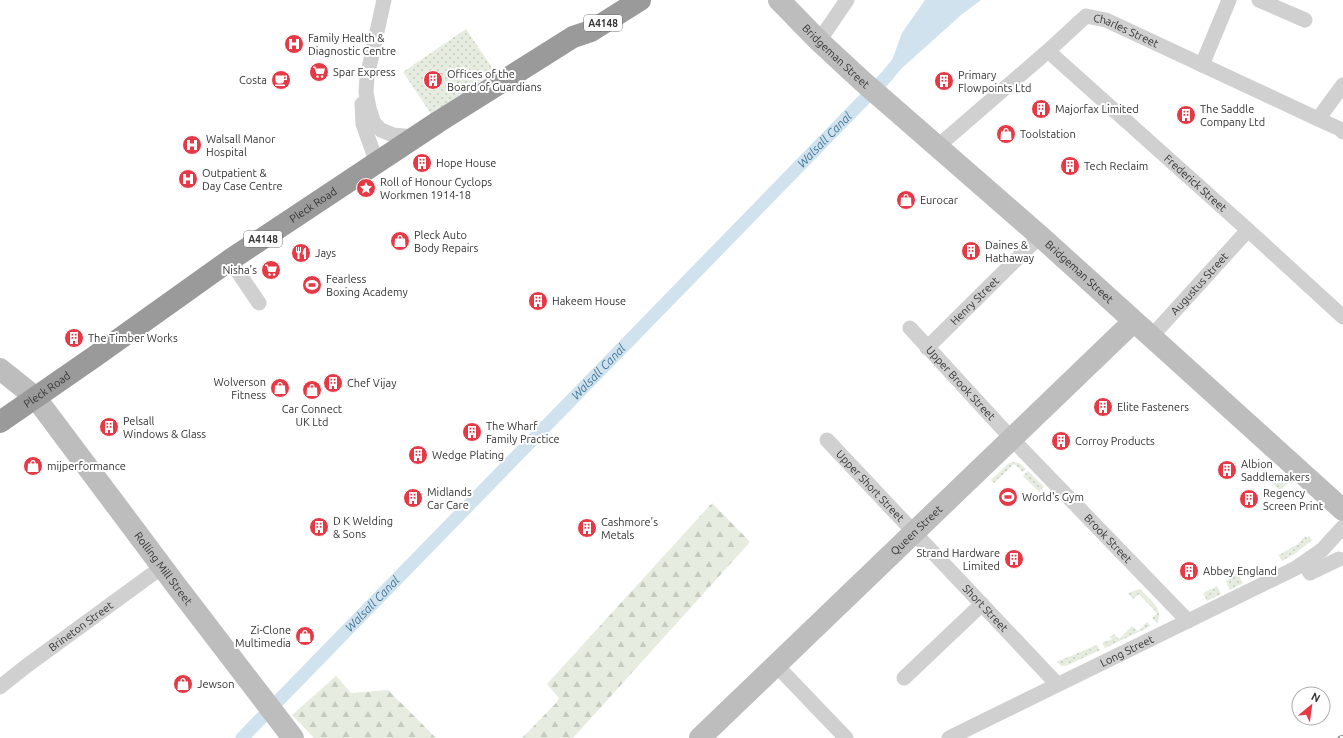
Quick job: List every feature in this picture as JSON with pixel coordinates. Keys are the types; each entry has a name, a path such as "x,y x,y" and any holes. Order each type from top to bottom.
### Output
{"highway":[{"name":"Pleck Road","path":"0,422 230,260 415,137 573,37 612,0"},
{"name":"Pleck Road","path":"573,37 591,31 640,0"}],"street":[{"path":"384,0 367,77 366,92 371,117 374,123 381,130 393,135 415,137"},
{"name":"Bridgeman Street","path":"779,0 819,41 861,80 1040,236 1133,322 1343,510"},
{"path":"819,41 847,0"},
{"path":"1202,65 1229,0"},
{"path":"1259,0 1305,20"},
{"name":"Charles Street","path":"937,147 1086,16 1106,20 1340,129 1343,132"},
{"name":"Frederick Street","path":"1048,51 1343,317"},
{"path":"1318,119 1343,85"},
{"path":"366,92 362,100 363,124 377,163"},
{"name":"Augustus Street","path":"1151,337 1248,230"},
{"name":"Henry Street","path":"927,348 1040,236"},
{"path":"230,260 259,303"},
{"name":"Queen Street","path":"700,738 1133,322"},
{"name":"Upper Brook Street","path":"910,328 1012,439"},
{"name":"Rolling Mill Street","path":"0,369 35,397 162,567 289,733"},
{"name":"Brook Street","path":"1012,439 1188,621"},
{"name":"Upper Short Street","path":"827,440 914,532"},
{"name":"Long Street","path":"949,738 1296,568 1322,550 1343,527"},
{"name":"Short Street","path":"914,532 1057,684"},
{"path":"1304,563 1310,573 1340,559"},
{"name":"Brineton Street","path":"0,686 162,567"},
{"path":"904,678 982,604"},
{"path":"776,665 846,738"}],"green space":[{"path":"466,29 495,72 431,114 403,72"},
{"path":"1012,462 1019,463 1026,469 1023,472 1014,464 994,483 991,480 1008,464"},
{"path":"1028,471 1044,487 1039,492 1023,476"},
{"path":"1282,474 1289,481 1280,491 1273,484"},
{"path":"712,503 750,542 573,738 522,738 559,698 547,684"},
{"path":"1305,536 1307,538 1309,536 1312,540 1296,553 1282,561 1277,553 1279,555 1298,544"},
{"path":"1237,573 1243,583 1230,590 1226,582"},
{"path":"1217,586 1221,594 1207,601 1203,593"},
{"path":"1140,589 1158,609 1159,618 1157,623 1152,618 1157,613 1139,594 1133,599 1128,593"},
{"path":"1147,622 1151,626 1105,648 1102,643 1112,639 1110,637 1114,634 1119,639 1132,626 1138,631"},
{"path":"1097,645 1100,650 1068,665 1062,666 1056,662"},
{"path":"336,676 351,693 388,690 436,738 314,738 292,715"}],"water":[{"path":"925,0 981,0 961,15 892,77 887,72 902,33"}],"waterway":[{"name":"Walsall Canal","path":"242,738 887,76 900,60"}],"place":[{"name":"Family Health & Diagnostic Centre","path":"294,44"},
{"name":"Spar Express","path":"319,72"},
{"name":"Costa","path":"281,80"},
{"name":"Offices of the Board of Guardians","path":"433,80"},
{"name":"Primary Flowpoints Ltd","path":"944,81"},
{"name":"Majorfax Limited","path":"1041,109"},
{"name":"The Saddle Company Ltd","path":"1186,115"},
{"name":"Toolstation","path":"1006,134"},
{"name":"Walsall Manor Hospital","path":"192,145"},
{"name":"Hope House","path":"422,163"},
{"name":"Tech Reclaim","path":"1070,166"},
{"name":"Outpatient & Day Case Centre","path":"188,179"},
{"name":"Roll of Honour Cyclops Workmen 1914-18","path":"366,188"},
{"name":"Eurocar","path":"906,200"},
{"name":"Pleck Auto Body Repairs","path":"400,241"},
{"name":"Daines & Hathaway","path":"971,251"},
{"name":"Jays","path":"301,253"},
{"name":"Nisha's","path":"271,270"},
{"name":"Fearless Boxing Academy","path":"312,285"},
{"name":"Hakeem House","path":"538,301"},
{"name":"The Timber Works","path":"74,338"},
{"name":"Chef Vijay","path":"333,383"},
{"name":"Wolverson Fitness","path":"280,388"},
{"name":"Car Connect UK Ltd","path":"312,390"},
{"name":"Elite Fasteners","path":"1103,407"},
{"name":"Pelsall Windows & Glass","path":"109,427"},
{"name":"The Wharf Family Practice","path":"472,432"},
{"name":"Corroy Products","path":"1061,441"},
{"name":"Wedge Plating","path":"418,455"},
{"name":"mijperformance","path":"33,466"},
{"name":"Albion Saddlemakers","path":"1227,470"},
{"name":"World's Gym","path":"1008,497"},
{"name":"Midlands Car Care","path":"413,498"},
{"name":"Regency Screen Print","path":"1249,499"},
{"name":"D K Welding & Sons","path":"319,527"},
{"name":"Cashmore's Metals","path":"587,528"},
{"name":"Strand Hardware Limited","path":"1014,559"},
{"name":"Abbey England","path":"1189,571"},
{"name":"Zi-Clone Multimedia","path":"305,636"},
{"name":"Jewson","path":"183,684"}]}
